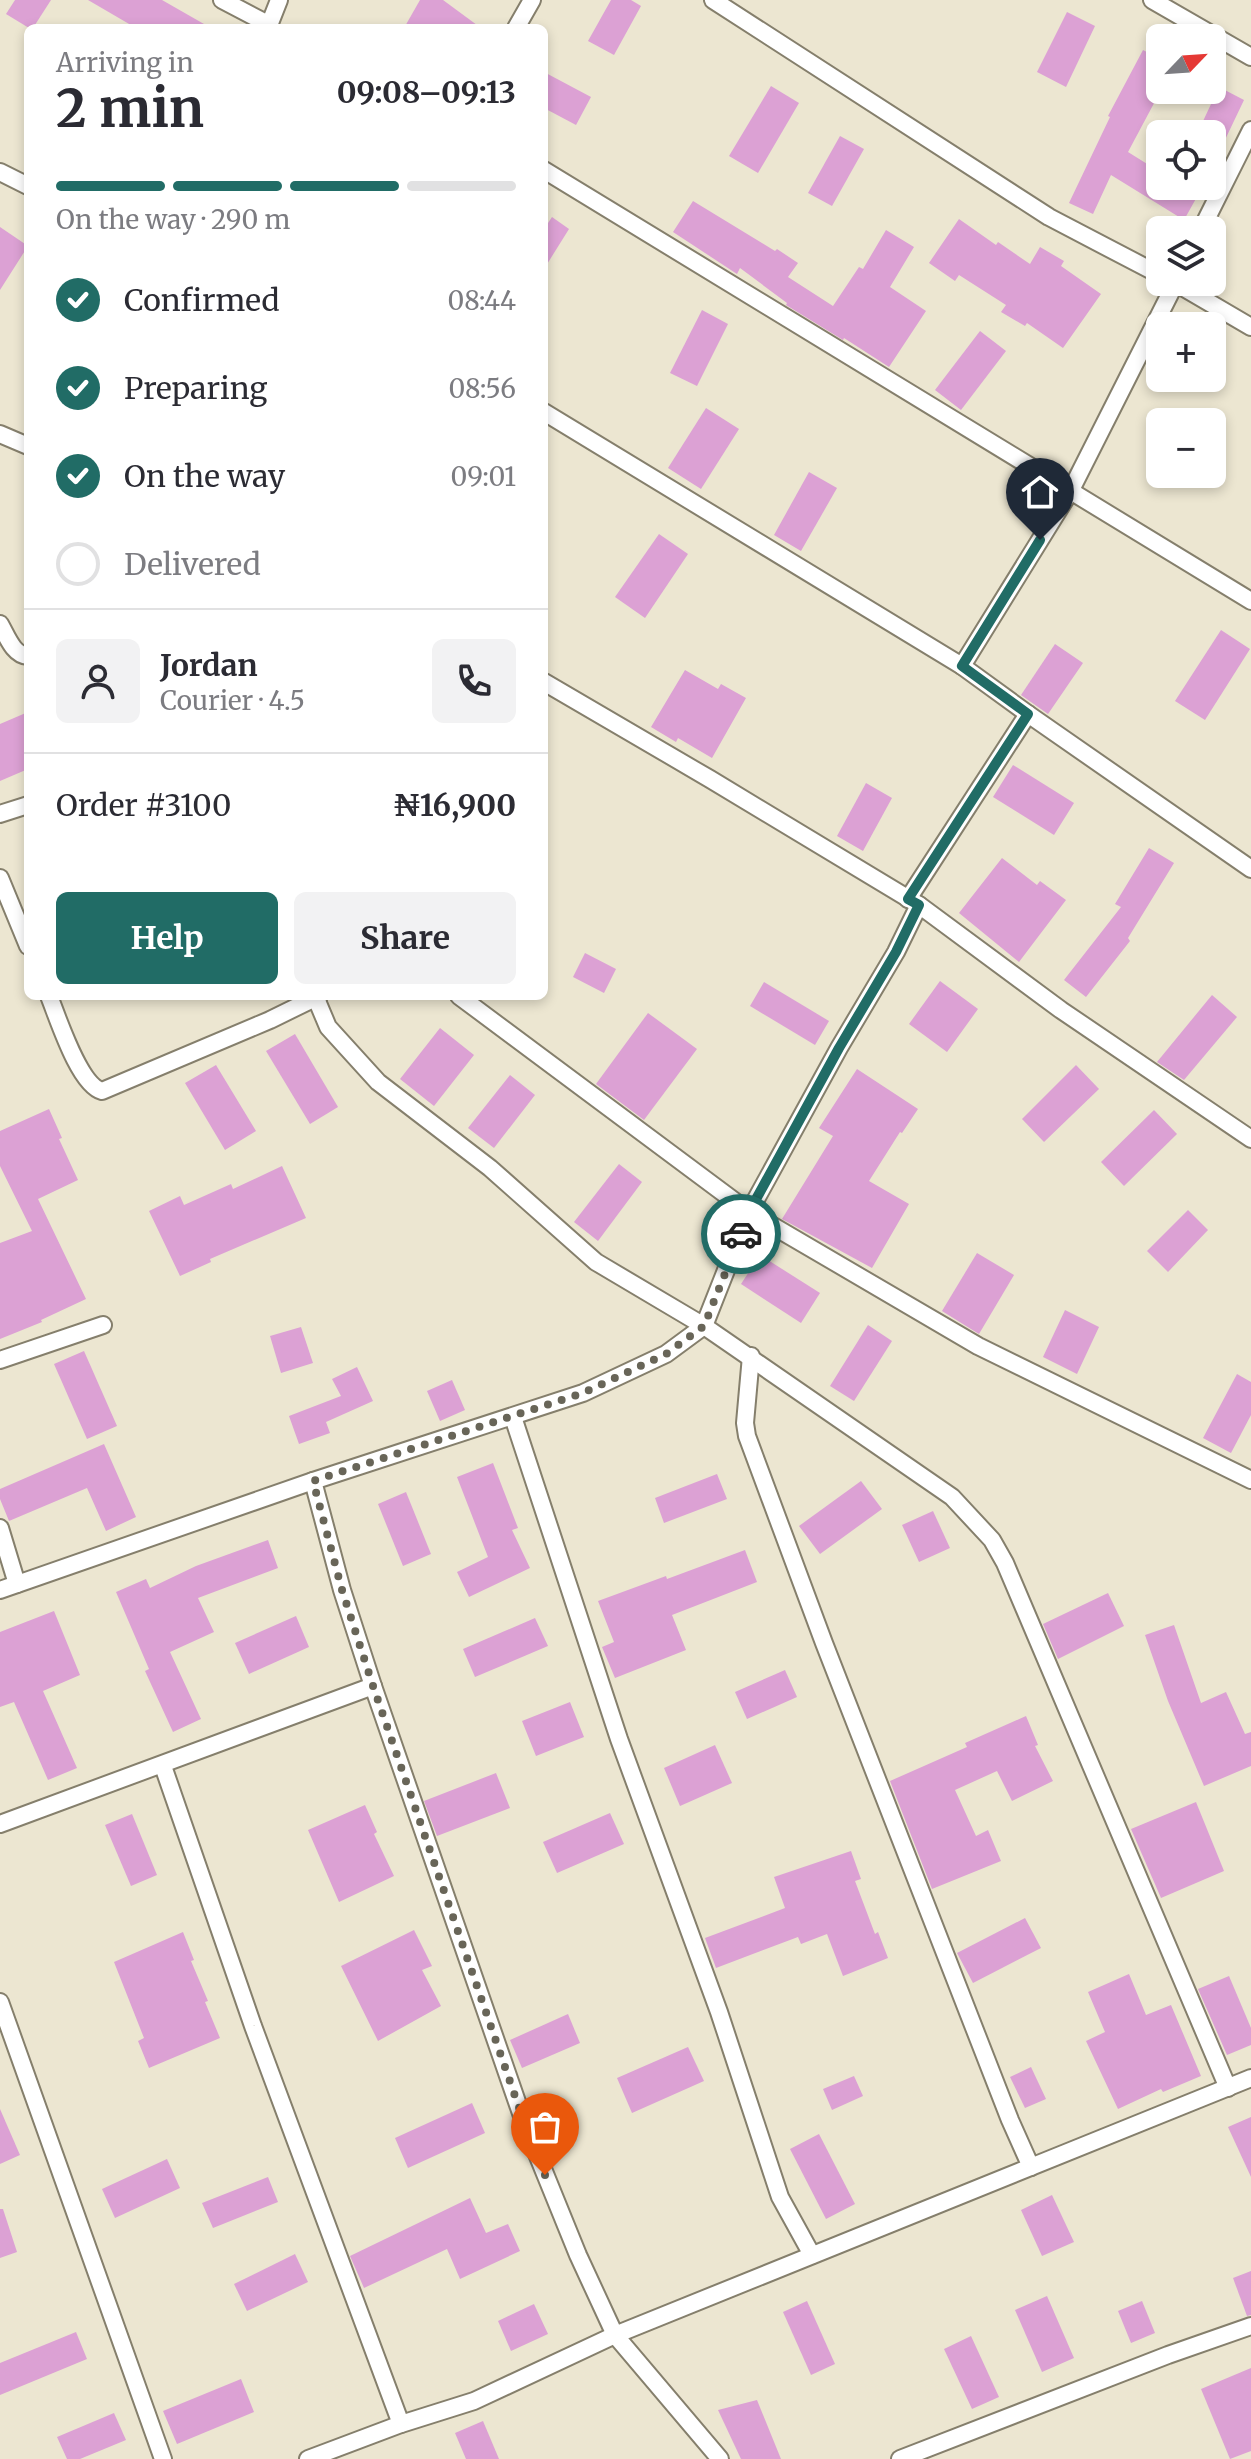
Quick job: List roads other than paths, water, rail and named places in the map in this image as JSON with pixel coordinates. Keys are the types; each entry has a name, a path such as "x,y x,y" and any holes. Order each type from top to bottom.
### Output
{"street":[{"path":"222,0 265,24"},
{"path":"270,24 279,0"},
{"path":"518,24 532,0"},
{"path":"713,0 1049,217 1146,268"},
{"path":"1152,0 1251,57"},
{"path":"1208,216 1251,130"},
{"path":"0,172 24,184"},
{"path":"548,172 1251,601"},
{"path":"962,666 1071,490 1168,296"},
{"path":"1199,296 1251,327"},
{"path":"548,414 962,666 1251,869"},
{"path":"0,434 24,444"},
{"path":"0,624 13,647 24,656"},
{"path":"548,684 913,902 1061,1010 1251,1139"},
{"path":"0,1590 313,1481 583,1393 666,1354 704,1326 749,1212 896,952 913,902 1028,714"},
{"path":"0,814 24,806"},
{"path":"0,878 24,936"},
{"path":"51,1000 73,1054 90,1084 102,1091 311,1000"},
{"path":"318,1000 328,1027 378,1082 490,1168 596,1262 751,1356 952,1497 992,1540 1005,1563 1228,2088"},
{"path":"464,1000 749,1212 978,1346 1251,1480"},
{"path":"0,1360 103,1325"},
{"path":"751,1356 745,1423 747,1436 824,1643 1031,2167"},
{"path":"513,1417 619,1739 719,2012 780,2197 812,2255"},
{"path":"313,1481 342,1590 373,1686 524,2122 578,2255 615,2335 720,2459"},
{"path":"0,1528 17,1584"},
{"path":"0,1824 373,1686"},
{"path":"163,1766 253,2026 401,2424"},
{"path":"0,2002 163,2459"},
{"path":"308,2459 474,2401 615,2335 1251,2078"},
{"path":"900,2459 1251,2326"}]}
